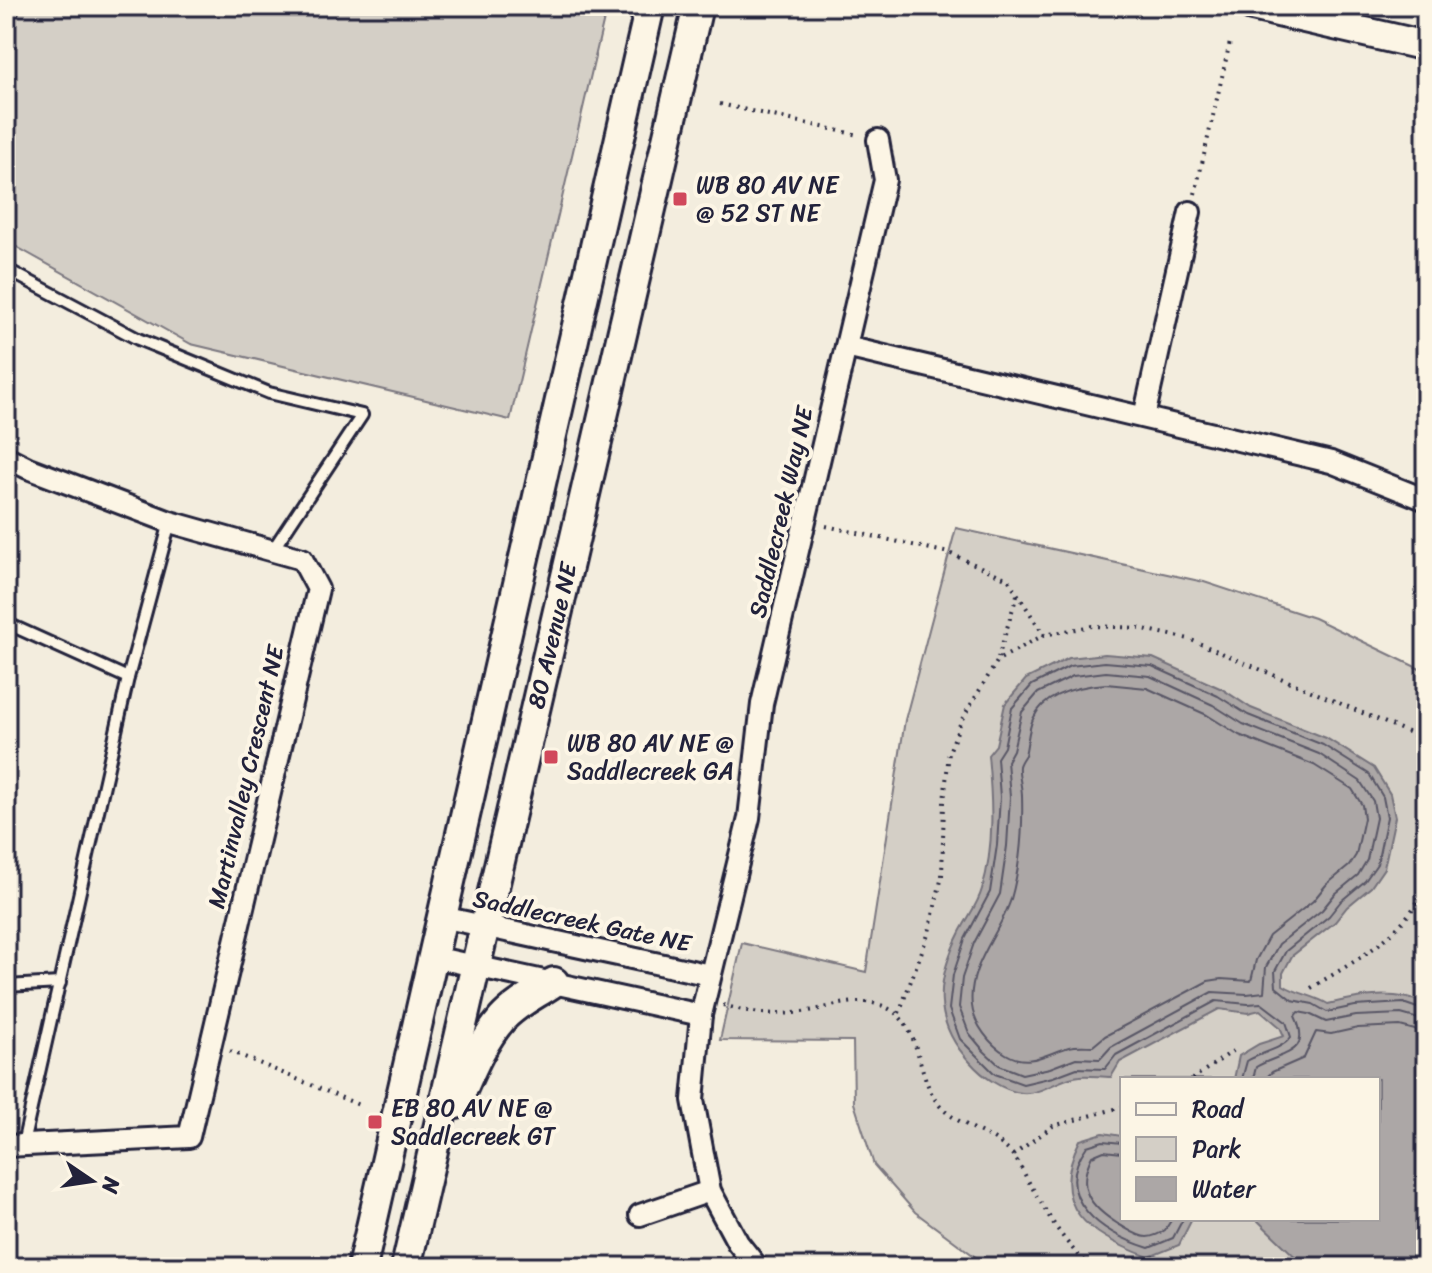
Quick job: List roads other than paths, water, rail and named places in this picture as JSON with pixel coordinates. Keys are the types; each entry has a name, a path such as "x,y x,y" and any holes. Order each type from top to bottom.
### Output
{"main road":[{"name":"80 Avenue NE","path":"362,1267 650,6"},
{"name":"80 Avenue NE","path":"406,1267 698,6"},
{"path":"686,58 715,6"},
{"path":"1252,6 1426,46"},
{"path":"431,1159 476,1060 502,1019 554,982"}],"street":[{"name":"Saddlecreek Way NE","path":"757,1267 738,1243 710,1191 693,1100 701,1015 749,818 762,704 885,180 878,140"},
{"path":"1144,417 1190,212"},
{"path":"846,347 1331,462 1426,500"},
{"name":"Martinvalley Crescent NE","path":"6,457 170,522 302,559 318,589 189,1137 15,1145"},
{"name":"Saddlecreek Gate NE","path":"442,917 710,975"},
{"path":"433,957 701,1015"},
{"path":"640,1215 710,1191"}],"lane":[{"path":"6,269 138,339 269,393 362,415 272,551"},
{"path":"15,1145 60,983 128,678 170,522"},
{"path":"6,623 128,678"},
{"path":"6,986 60,983"}],"water":[{"path":"1105,654 1153,658 1222,689 1251,708 1326,738 1374,768 1390,794 1395,817 1384,868 1371,887 1335,922 1292,956 1283,973 1283,985 1328,1004 1390,996 1426,1004 1426,1267 1306,1267 1258,1221 1380,1221 1380,1077 1234,1077 1239,1056 1259,1044 1284,1036 1280,1027 1260,1010 1248,1013 1219,1009 1120,1062 1111,1077 1073,1077 1029,1093 1000,1086 970,1062 958,1047 944,1016 943,983 952,949 978,900 986,873 991,822 988,755 996,745 1005,704 1026,679 1069,658"},
{"path":"1103,1133 1120,1136 1120,1221 1191,1221 1179,1245 1149,1257 1109,1239 1080,1216 1071,1201 1068,1184 1071,1163 1080,1140"}],"place":[{"name":"WB 80 AV NE @ 52 ST NE","path":"680,199"},
{"name":"WB 80 AV NE @ Saddlecreek GA","path":"551,757"},
{"name":"EB 80 AV NE @ Saddlecreek GT","path":"375,1122"}]}
